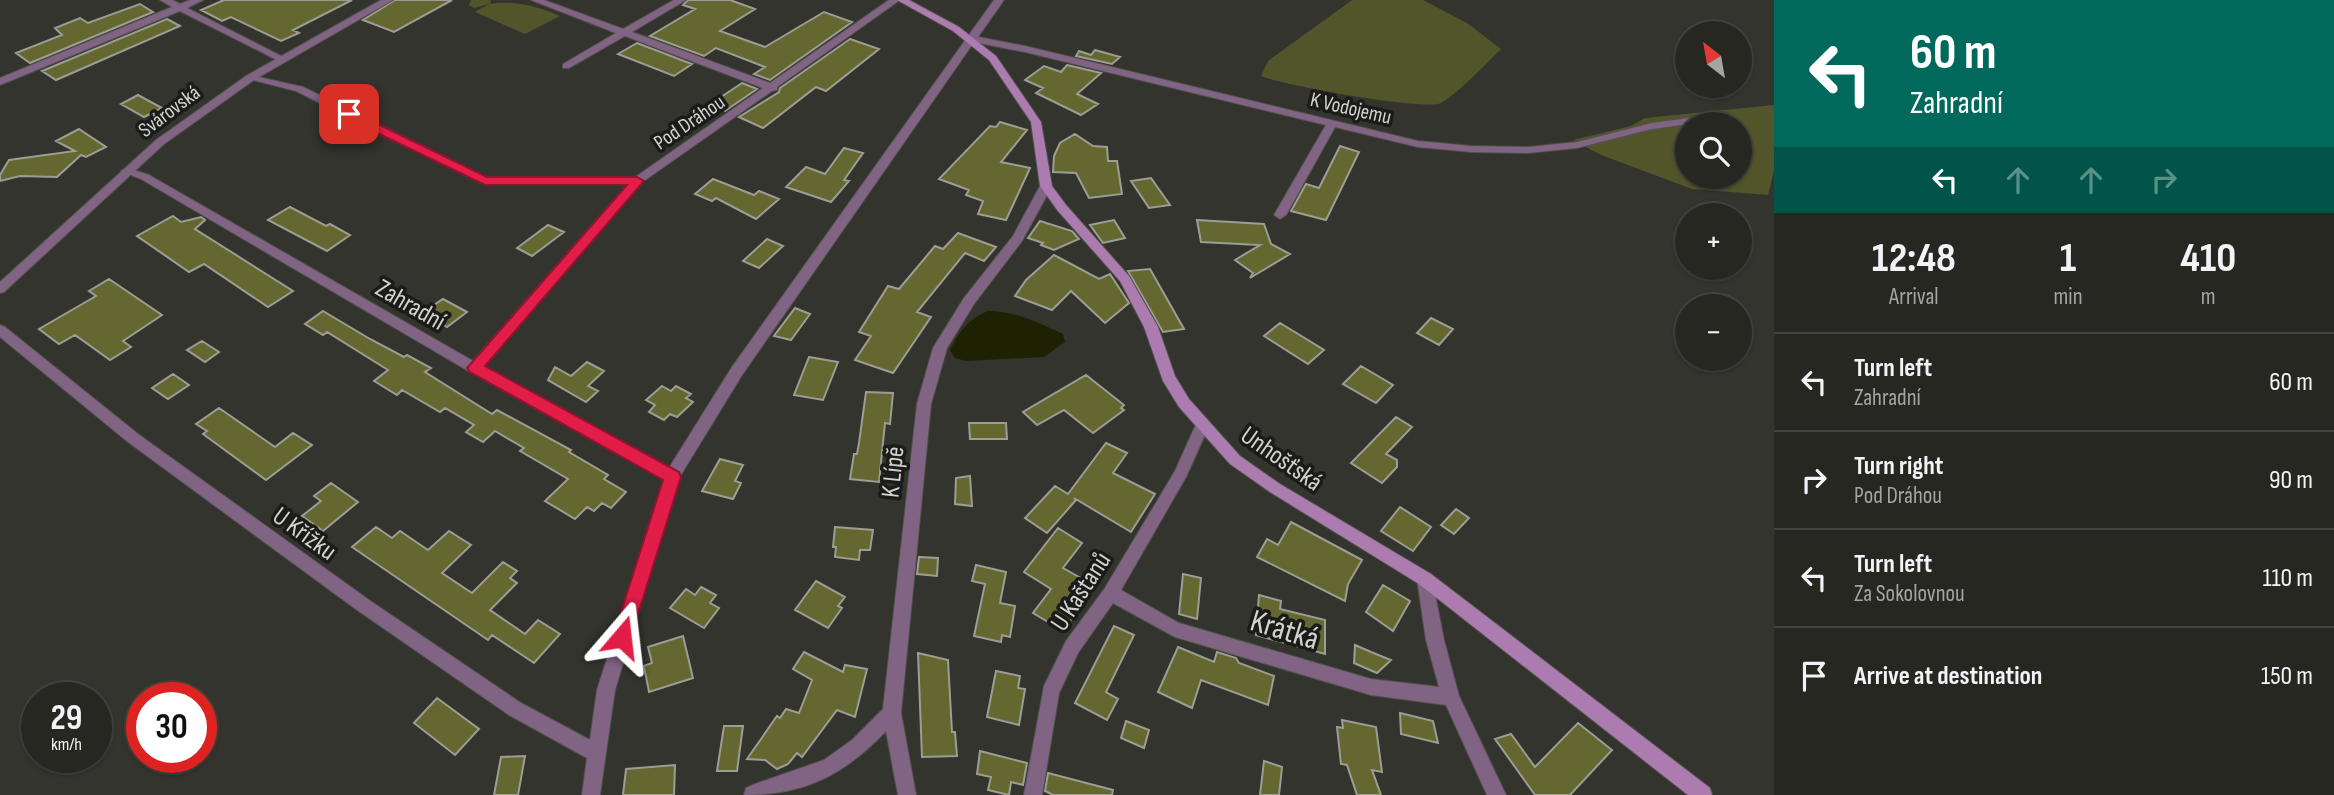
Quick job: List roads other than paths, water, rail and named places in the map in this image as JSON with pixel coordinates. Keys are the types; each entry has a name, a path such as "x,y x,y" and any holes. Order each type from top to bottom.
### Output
{"main road":[{"name":"Unhošťská","path":"902,0 972,39 993,58 1036,122 1046,186 1125,279 1152,327 1168,377 1202,426 1235,460 1275,488 1425,579 1703,795"}],"street":[{"path":"165,0 282,59"},
{"path":"0,82 198,0"},
{"name":"Svárovská","path":"0,289 160,142 250,78 388,0"},
{"path":"536,0 773,88"},
{"path":"566,66 681,0"},
{"name":"Pod Dráhou","path":"475,368 637,181 895,0"},
{"path":"591,795 606,690 673,477 737,371 999,0"},
{"name":"K Vodojemu","path":"972,39 1025,49 1418,144 1471,149 1528,150 1577,145 1675,123"},
{"path":"250,78 299,89 485,181 637,181"},
{"path":"1280,215 1332,123"},
{"name":"Zahradní","path":"127,171 145,177 475,368 673,477"},
{"name":"K Lípě","path":"907,795 892,713 924,404 940,348 969,301 1018,238 1046,186"},
{"name":"U Křížku","path":"0,330 133,439 363,605 515,709 596,753"},
{"name":"U Kaštanů","path":"1033,795 1050,692 1072,647 1111,593 1181,473 1202,426"},
{"path":"1425,579 1435,639 1451,697 1497,795"},
{"name":"Krátká","path":"1111,593 1175,629 1371,687 1451,697"},
{"path":"753,795 779,782 822,771 840,760 892,713"}]}
